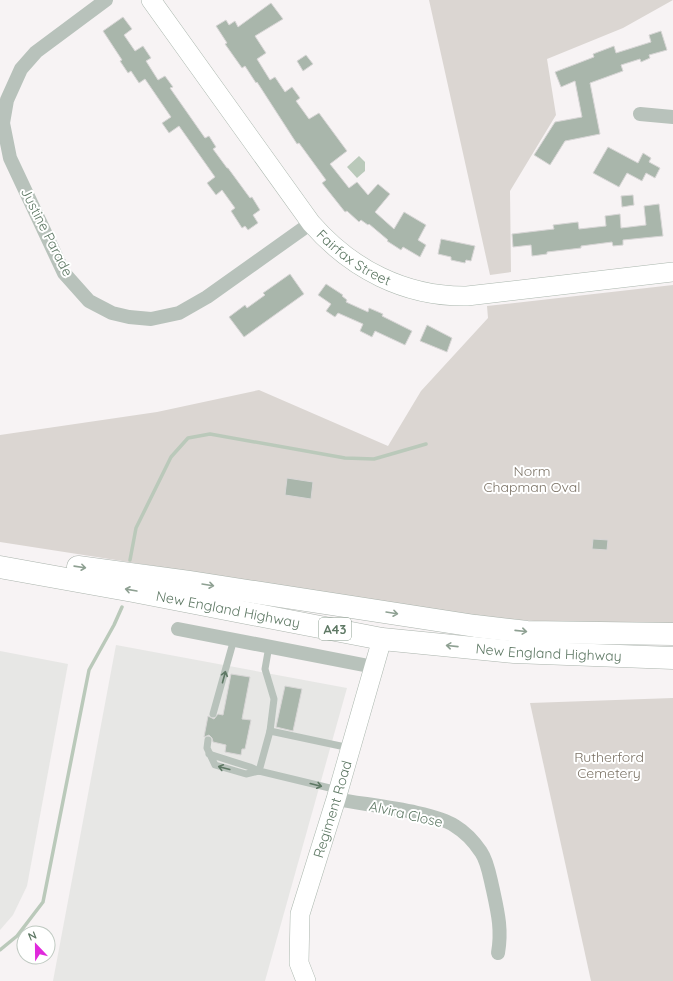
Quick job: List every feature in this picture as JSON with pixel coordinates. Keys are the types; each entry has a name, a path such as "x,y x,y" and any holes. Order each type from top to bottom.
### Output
{"highway":[{"name":"New England Highway","path":"0,553 72,566 475,626 527,632 673,634"},
{"name":"New England Highway","path":"0,567 134,591 382,639 514,652 673,658"},
{"path":"294,598 319,611 371,621 382,631 382,639"}],"street":[{"name":"Justine Parade","path":"106,0 36,52 21,69 7,100 3,123 10,158 64,273 89,301 112,314 129,317 151,319 179,313 207,296 311,223"},
{"name":"Fairfax Street","path":"151,0 311,223 333,247 361,268 416,291 432,294 467,296 673,272"},
{"path":"640,114 673,117"},
{"path":"178,628 374,667"},
{"name":"Regiment Road","path":"306,981 299,963 300,914 337,795 382,639"},
{"name":"Alvira Close","path":"337,795 428,816 455,825 470,839 482,853 492,887 499,916 501,936 498,953"}],"lane":[{"path":"213,714 234,640"},
{"path":"259,771 270,731 274,699 265,669 269,646"},
{"path":"270,731 350,748"},
{"path":"208,740 207,748 215,765 246,774 259,771 294,780 337,795"}],"shaded area":[{"path":"359,156 365,162 365,171 357,178 347,167"},
{"path":"116,645 347,688 265,981 53,981"},
{"path":"0,651 68,664 27,886 13,915 0,930"}],"green space":[{"path":"429,0 673,0 623,28 547,59 556,115 510,191 511,272 490,275"},
{"name":"Norm Chapman Oval","path":"673,285 673,623 560,623 482,617 0,542 0,435 157,412 259,390 388,446 421,391 488,318 487,306"},
{"name":"Rutherford Cemetery","path":"673,698 673,981 591,981 530,703"}],"building":[{"path":"271,3 283,19 255,36 266,53 257,59 270,80 275,77 285,92 292,87 300,98 296,101 309,119 319,113 347,151 330,164 349,188 357,182 368,195 378,184 390,194 375,212 394,229 404,212 426,225 418,240 426,245 420,257 403,247 401,250 387,241 388,240 369,224 368,225 361,220 359,222 347,211 345,212 322,183 326,180 299,143 297,144 257,82 256,83 245,66 242,68 225,44 227,43 216,26 226,20 229,25 235,21 238,27"},
{"path":"123,17 132,29 124,35 135,51 143,46 151,58 146,61 158,80 165,76 173,87 170,88 205,138 209,136 216,147 213,149 250,198 252,197 260,210 253,215 258,223 248,230 245,226 242,228 231,211 235,208 222,190 216,195 207,183 215,177 179,126 169,133 162,123 171,117 145,79 139,83 131,71 128,73 120,61 122,60 103,31"},
{"path":"661,31 667,50 649,55 650,58 641,62 640,59 621,65 623,71 590,83 600,134 565,141 550,165 534,155 555,122 582,117 575,81 561,87 555,72 594,57 593,54 614,46 616,53 651,42 649,35"},
{"path":"306,55 313,64 303,71 297,61"},
{"path":"608,147 638,163 643,153 651,158 649,162 660,168 655,178 646,173 642,181 627,173 619,187 593,173"},
{"path":"633,195 634,205 622,207 621,196"},
{"path":"659,204 663,236 623,240 623,245 613,246 612,242 581,246 581,248 547,252 547,254 532,256 531,245 513,247 512,234 554,229 553,225 578,222 579,229 606,226 605,216 620,214 621,228 646,225 644,206"},
{"path":"441,239 475,246 471,261 466,260 465,263 451,260 451,257 438,254"},
{"path":"290,274 304,294 244,337 229,317 245,305 247,308 265,295 263,293"},
{"path":"326,284 343,295 342,296 347,300 346,302 368,312 369,308 383,314 382,316 412,331 405,345 375,331 372,337 360,331 363,324 338,313 335,317 326,311 331,304 318,295"},
{"path":"427,325 452,338 447,352 420,341"},
{"path":"287,478 313,482 311,499 285,495"},
{"path":"593,539 608,540 607,550 592,549"},
{"path":"231,674 250,677 242,719 251,720 245,749 242,749 241,755 225,752 226,745 213,742 209,735 204,737 208,716 214,719 218,714 223,715"},
{"path":"285,686 302,689 293,731 276,727"}],"waterway":[{"path":"130,560 136,528 171,457 188,438 210,434 345,458 374,459 426,444"},
{"path":"0,950 17,936 43,902 89,670 114,625 122,607"}]}
